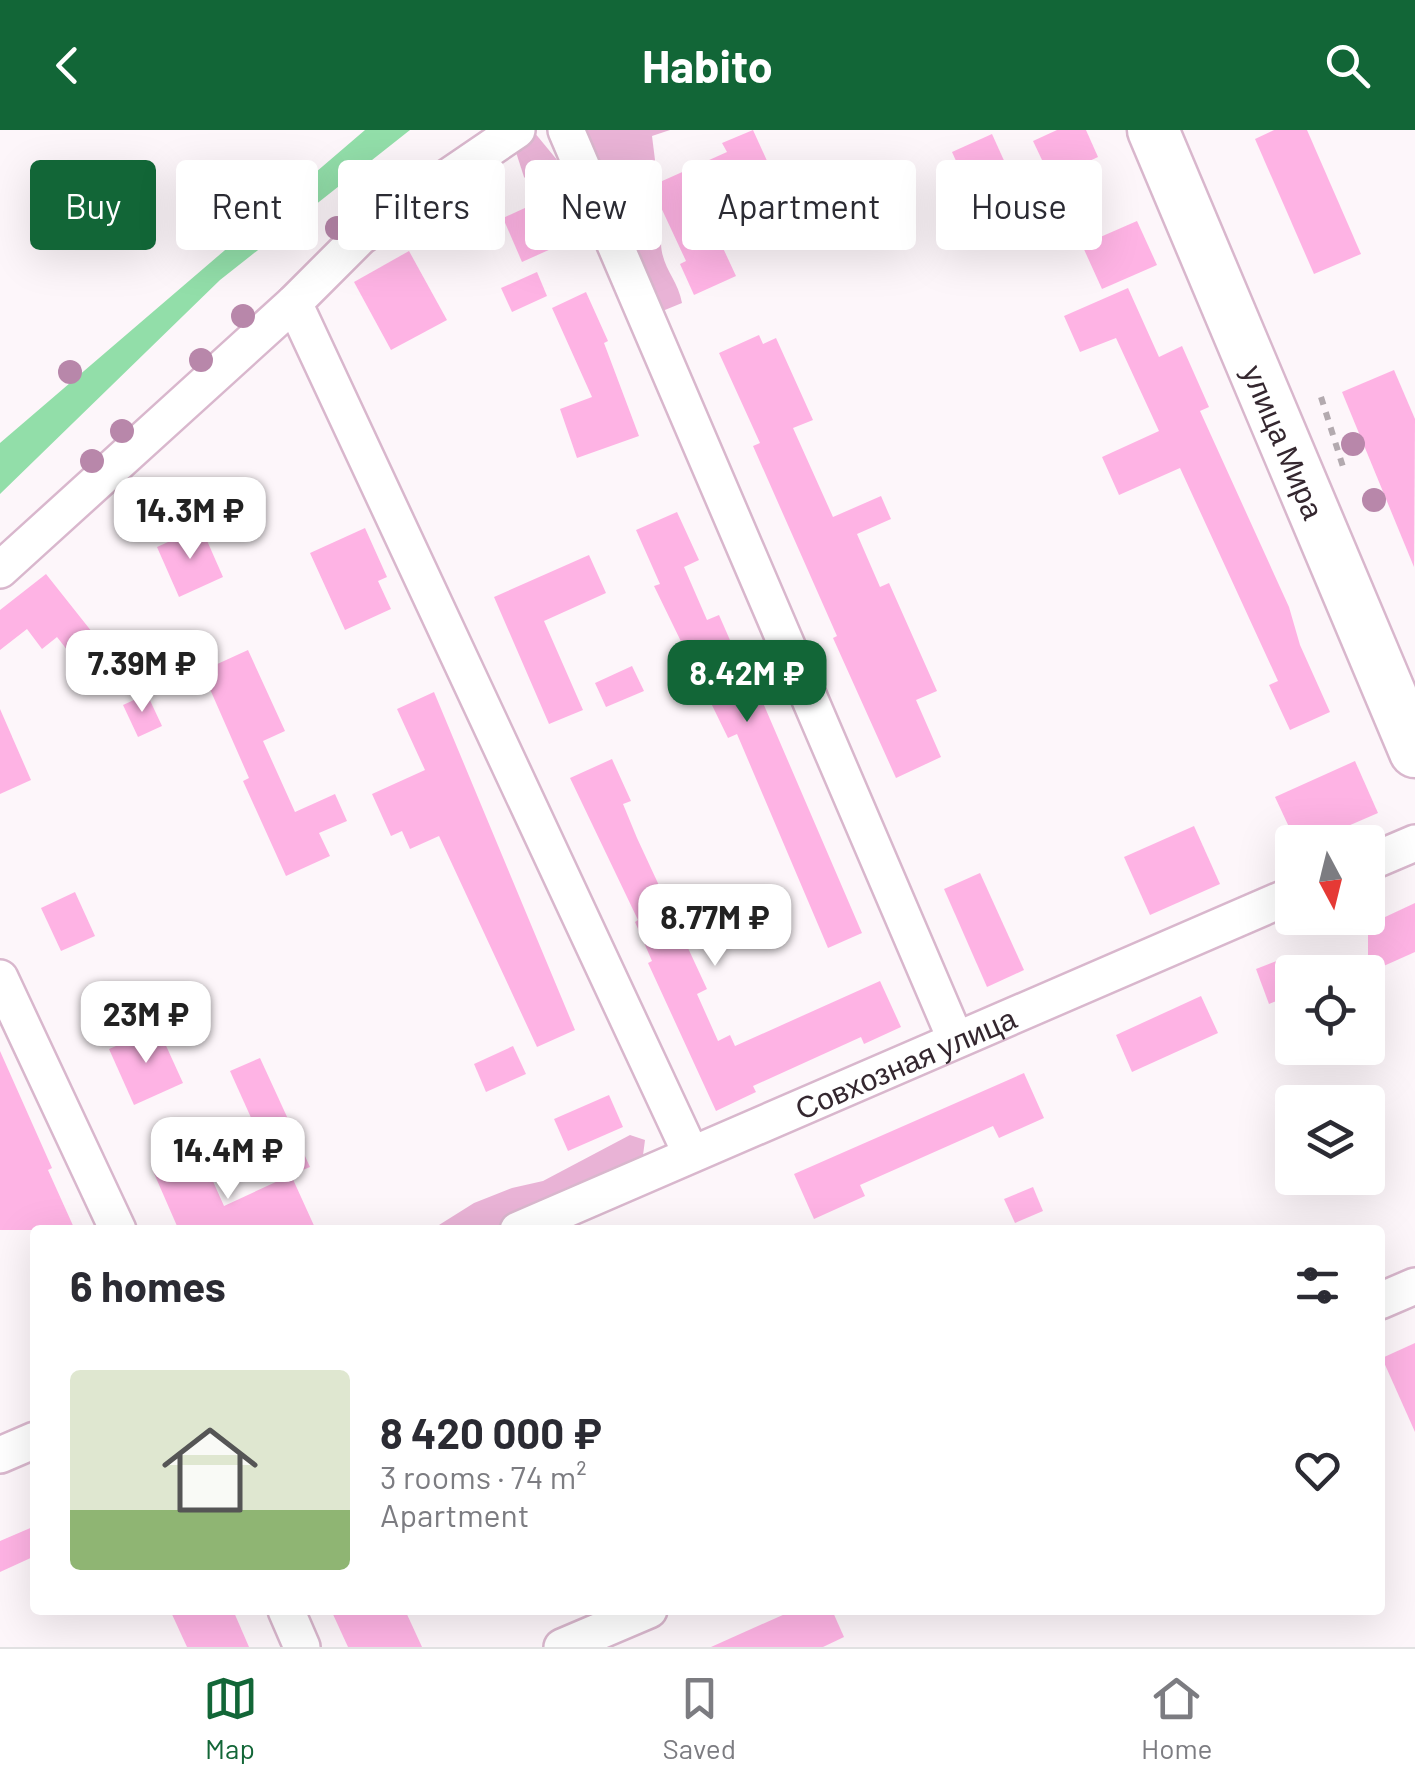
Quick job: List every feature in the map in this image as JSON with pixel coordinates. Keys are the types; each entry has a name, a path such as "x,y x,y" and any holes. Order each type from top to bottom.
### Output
{"main road":[{"name":"улица Мира","path":"1153,130 1415,752"}],"street":[{"path":"0,570 294,303 360,236 517,130"},
{"path":"566,130 956,1038"},
{"path":"294,303 692,1154"},
{"path":"1385,855 1415,842"},
{"name":"Совхозная улица","path":"529,1225 1275,902"},
{"path":"0,978 8,1015 115,1225"},
{"path":"1385,1299 1415,1286"},
{"path":"0,1455 30,1442"},
{"path":"288,1615 302,1647"},
{"path":"562,1647 637,1615"}],"shaded area":[{"path":"365,130 410,130 372,160 338,160 338,187 318,203 318,170"},
{"path":"585,130 670,130 652,136 655,160 597,160"},
{"path":"534,132 557,160 525,160 525,178 514,146"},
{"path":"662,249 682,303 660,312 634,250"},
{"path":"225,250 258,250 220,280 0,494 0,443"},
{"path":"630,1135 645,1140 642,1163 511,1225 439,1225 474,1203 543,1181"}],"building":[{"path":"753,130 767,160 709,160 727,152 722,143"},
{"path":"1057,130 1086,130 1098,157 1042,160 1033,141"},
{"path":"1274,130 1307,130 1361,254 1314,274 1255,139"},
{"path":"992,134 1004,160 956,160 952,152"},
{"path":"682,172 682,250 724,250 736,276 694,295 680,264 686,261 662,210 662,181"},
{"path":"525,208 525,250 549,250 522,262 505,217"},
{"path":"1137,221 1157,265 1102,289 1084,250 1102,250 1102,236"},
{"path":"409,251 447,320 391,350 354,282"},
{"path":"537,272 547,296 512,312 501,288"},
{"path":"1128,288 1159,357 1182,346 1209,407 1200,411 1289,607 1300,645 1330,712 1290,730 1269,685 1278,681 1180,468 1119,495 1102,457 1159,431 1116,338 1080,352 1064,316"},
{"path":"586,292 608,341 604,343 639,436 577,458 560,409 592,397 552,308"},
{"path":"759,335 763,344 776,338 813,420 793,428 833,517 881,496 891,519 857,534 880,587 889,583 937,691 916,700 941,757 896,778 753,446 760,443 719,353"},
{"path":"1394,370 1415,419 1414,567 1342,392"},
{"path":"677,512 699,560 684,567 707,620 719,615 740,663 745,661 862,933 828,948 737,734 728,738 654,586 660,584 636,530"},
{"path":"201,527 223,577 179,597 157,547"},
{"path":"365,528 387,577 378,581 391,609 345,630 310,553"},
{"path":"589,555 606,593 544,621 583,710 549,724 494,597"},
{"path":"46,574 92,632 68,651 57,637 42,649 27,629 0,650 0,610"},
{"path":"248,650 285,731 263,741 295,812 335,794 347,821 319,833 330,856 286,876 243,781 249,778 202,671"},
{"path":"632,666 644,691 606,707 595,683"},
{"path":"434,692 575,1030 537,1047 439,836 410,849 402,831 391,836 372,794 425,770 397,709"},
{"path":"147,694 162,726 138,737 123,705"},
{"path":"0,709 31,780 0,794"},
{"path":"612,759 631,801 623,804 637,838 707,989 697,994 718,1041 730,1035 735,1046 880,981 901,1027 864,1044 861,1037 753,1086 756,1092 716,1111 648,963 652,961 635,922 638,920 570,778"},
{"path":"1355,761 1378,813 1350,825 1288,825 1275,797"},
{"path":"1194,826 1220,884 1150,915 1124,857"},
{"path":"980,873 1024,970 987,987 944,889"},
{"path":"75,892 95,936 61,951 41,908"},
{"path":"1415,903 1415,952 1385,965 1385,955 1368,955 1368,935 1385,935 1385,917"},
{"path":"1275,962 1275,1002 1269,1004 1256,969"},
{"path":"1201,996 1218,1033 1132,1072 1116,1035"},
{"path":"158,1028 183,1083 134,1105 109,1049"},
{"path":"513,1046 526,1074 486,1092 474,1064"},
{"path":"0,1051 73,1225 0,1230"},
{"path":"260,1058 310,1167 279,1180 230,1071"},
{"path":"1024,1073 1044,1118 999,1138 993,1126 860,1185 865,1196 814,1219 794,1174"},
{"path":"609,1095 623,1127 568,1151 554,1119"},
{"path":"199,1150 224,1206 291,1175 314,1225 177,1225 153,1171"},
{"path":"1033,1187 1043,1211 1015,1223 1004,1199"},
{"path":"1415,1343 1415,1432 1385,1365 1385,1357"},
{"path":"30,1528 30,1558 0,1572 0,1541"},
{"path":"172,1615 235,1615 249,1647 187,1647"},
{"path":"333,1615 407,1615 422,1647 348,1647"},
{"path":"783,1615 834,1615 844,1637 823,1647 711,1647"}]}
